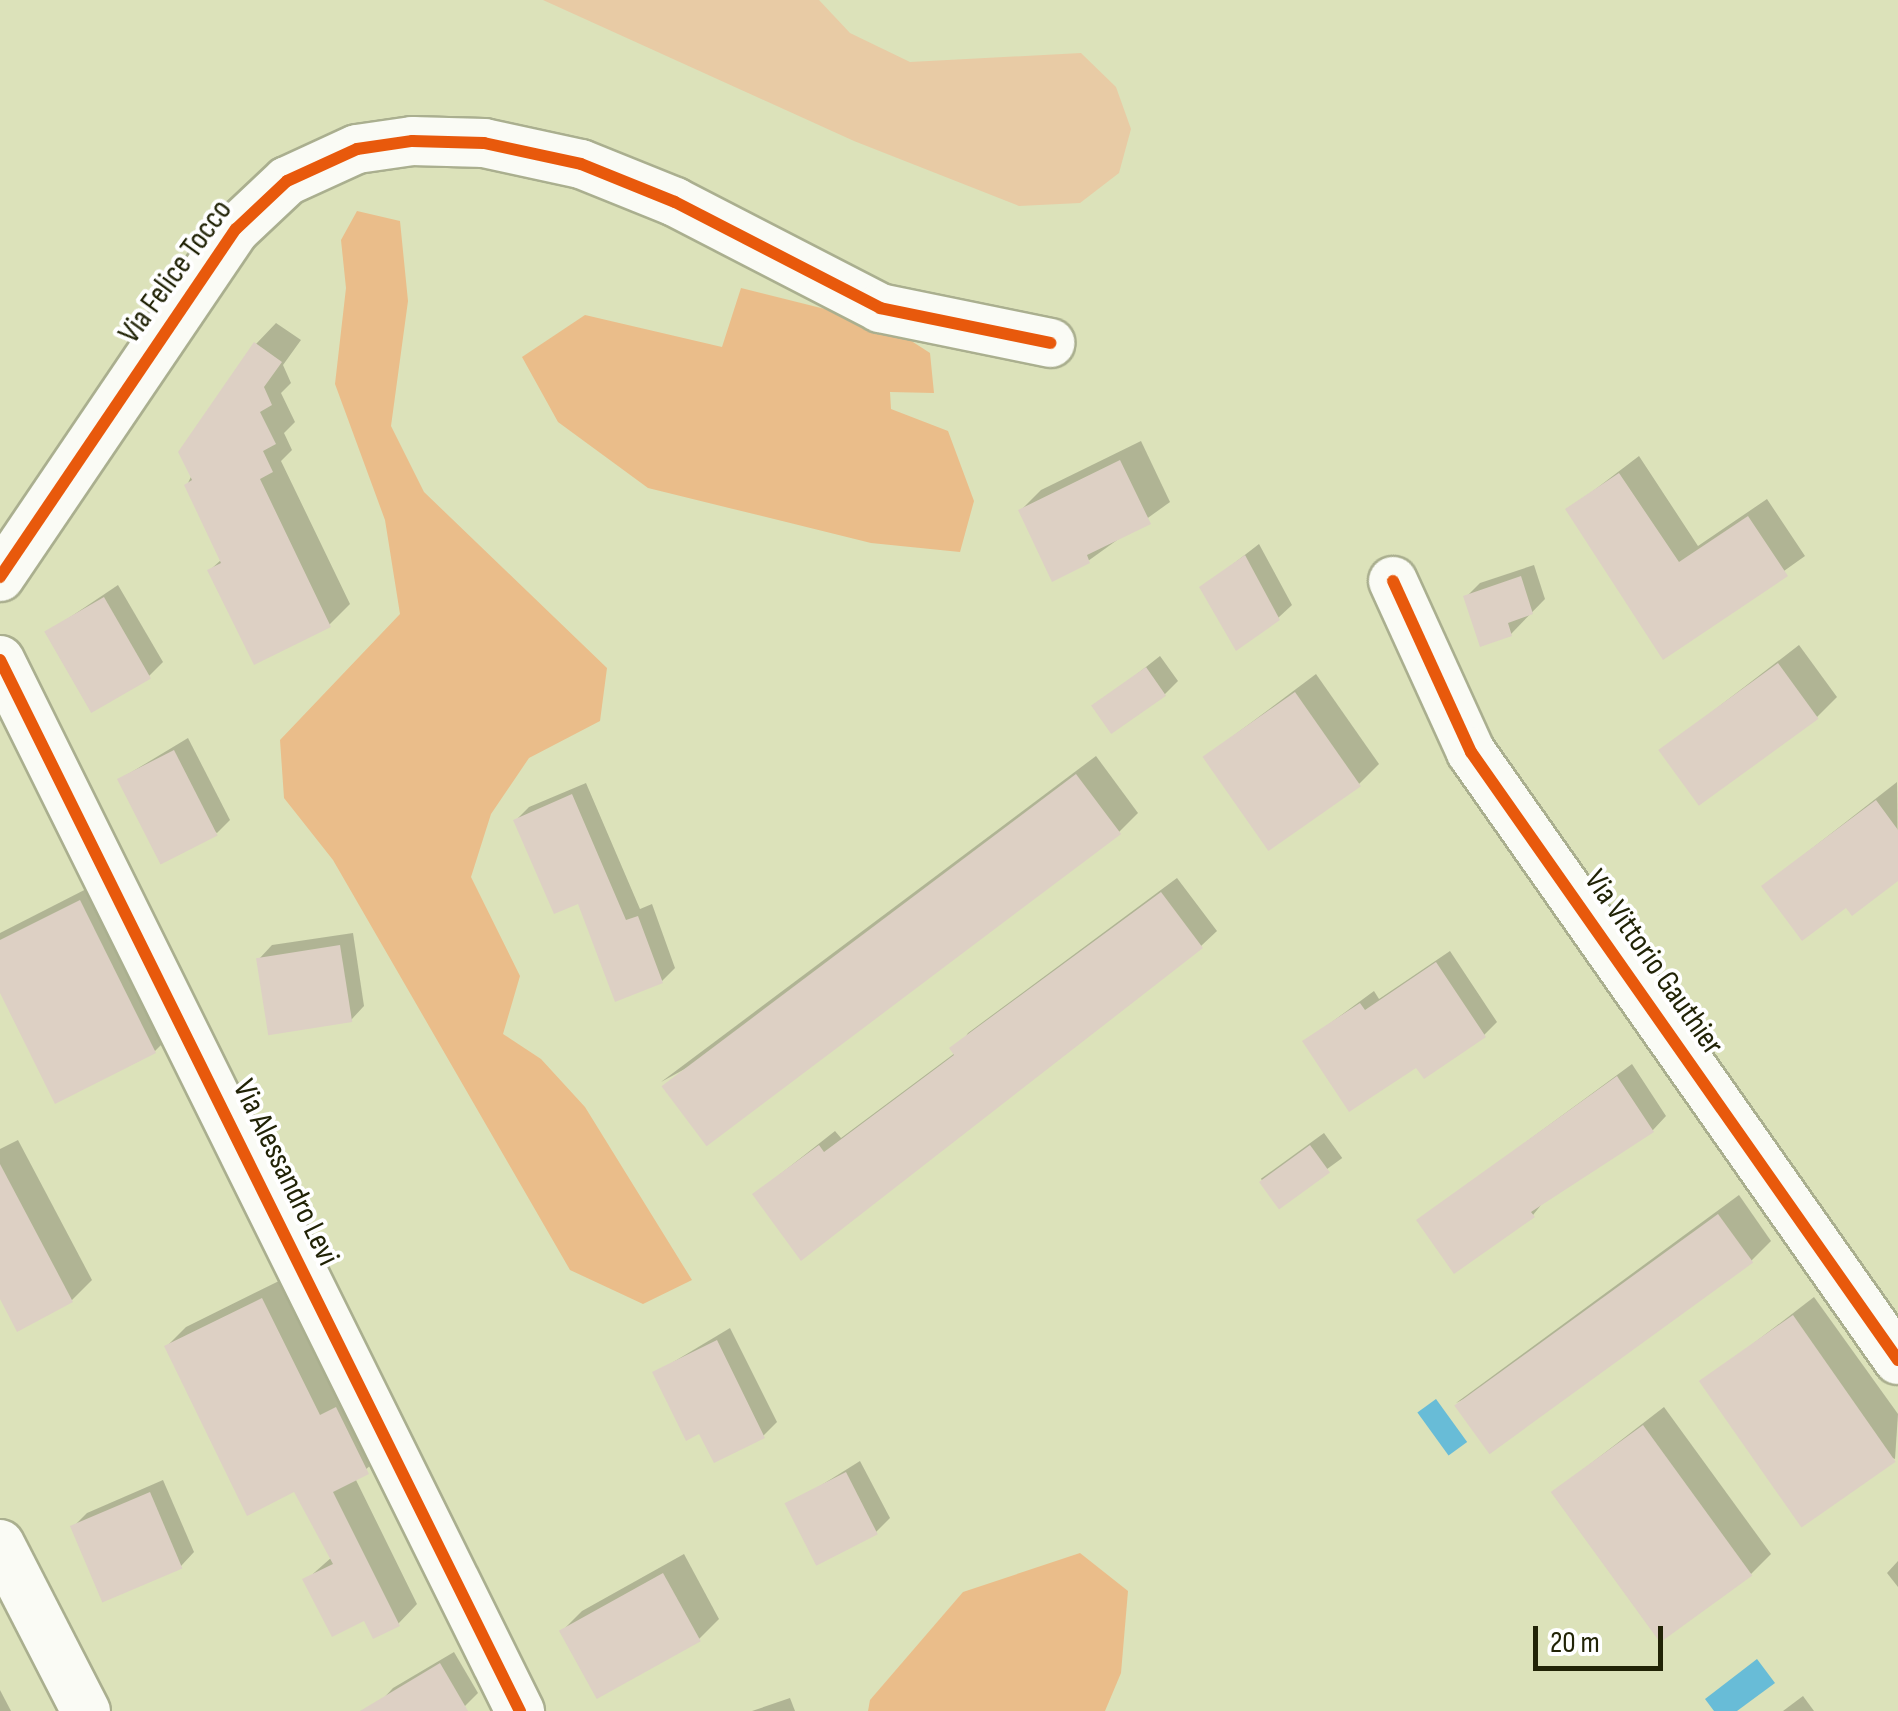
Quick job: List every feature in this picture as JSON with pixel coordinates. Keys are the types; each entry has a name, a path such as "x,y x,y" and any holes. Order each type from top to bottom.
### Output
{"street":[{"name":"Via Felice Tocco","path":"0,577 236,229 287,180 357,149 412,141 484,143 581,164 675,202 880,308 1050,343"},
{"name":"Via Vittorio Gauthier","path":"1394,581 1470,752 1898,1360"},
{"name":"Via Alessandro Levi","path":"0,660 520,1711"},
{"path":"0,1544 86,1711"}],"shaded area":[{"path":"543,0 819,0 850,33 910,62 1081,53 1116,87 1131,129 1119,173 1080,203 1019,206 854,141"},
{"path":"357,211 400,221 408,301 391,426 424,492 607,668 600,721 529,758 491,814 471,877 520,976 503,1034 541,1059 585,1107 692,1280 643,1304 570,1270 333,860 284,798 280,740 400,614 385,520 335,384 346,288 341,240"},
{"path":"741,288 885,324 930,353 934,393 890,392 891,409 948,431 974,501 960,552 871,543 648,488 558,422 522,357 585,315 722,347"},
{"path":"1080,1553 1128,1591 1121,1673 1105,1711 868,1711 870,1700 963,1592"}],"water":[{"path":"1436,1399 1467,1442 1449,1455 1417,1413"},
{"path":"1757,1659 1775,1683 1737,1711 1714,1711 1705,1699"}],"building":[{"path":"254,342 282,362 264,387 272,405 260,412 276,444 263,451 273,472 260,479 331,627 254,665 207,570 221,563 184,485 192,480 178,452"},
{"path":"1120,460 1151,524 1087,555 1090,563 1052,582 1018,510"},
{"path":"1619,473 1679,562 1748,516 1788,576 1663,660 1565,509"},
{"path":"1245,555 1280,620 1236,651 1199,587"},
{"path":"1521,576 1533,614 1508,623 1512,636 1480,647 1463,596"},
{"path":"104,597 151,678 91,713 44,632"},
{"path":"1778,663 1819,719 1699,806 1658,750"},
{"path":"1146,667 1166,696 1111,734 1091,705"},
{"path":"1295,692 1361,786 1268,851 1202,757"},
{"path":"174,750 218,836 161,865 117,779"},
{"path":"1076,774 1121,834 707,1146 662,1086"},
{"path":"572,794 626,920 638,916 663,983 615,1002 578,904 554,914 513,820"},
{"path":"1876,800 1898,830 1898,881 1852,916 1846,908 1802,941 1761,886"},
{"path":"1161,892 1203,948 801,1261 752,1194 819,1145 824,1152 954,1055 949,1048"},
{"path":"80,900 156,1053 55,1104 0,993 0,940"},
{"path":"340,945 352,1022 268,1035 256,958"},
{"path":"1436,962 1486,1037 1424,1079 1416,1068 1349,1112 1302,1041 1360,1003 1365,1010"},
{"path":"1617,1076 1654,1132 1531,1212 1535,1217 1454,1274 1416,1220"},
{"path":"1310,1145 1330,1173 1279,1210 1259,1182"},
{"path":"0,1164 73,1302 17,1332 0,1299"},
{"path":"1718,1214 1753,1263 1490,1454 1454,1406"},
{"path":"262,1298 320,1415 336,1407 369,1474 333,1492 400,1626 373,1639 364,1621 332,1637 302,1579 333,1564 294,1492 247,1516 164,1346"},
{"path":"1793,1315 1896,1462 1801,1528 1699,1381"},
{"path":"717,1340 765,1438 714,1463 699,1434 686,1441 652,1372"},
{"path":"1643,1425 1752,1575 1660,1642 1551,1492"},
{"path":"846,1472 878,1534 816,1566 785,1503"},
{"path":"150,1492 182,1568 102,1602 70,1526"},
{"path":"663,1573 701,1641 597,1699 559,1631"},
{"path":"440,1663 468,1711 360,1711"}],"cycle path":[{"path":"0,577 236,229 287,181 357,149 412,141 484,143 581,164 675,202 880,308 1050,343"},
{"path":"1393,581 1471,752 1898,1360"},
{"path":"0,660 520,1711"}]}
